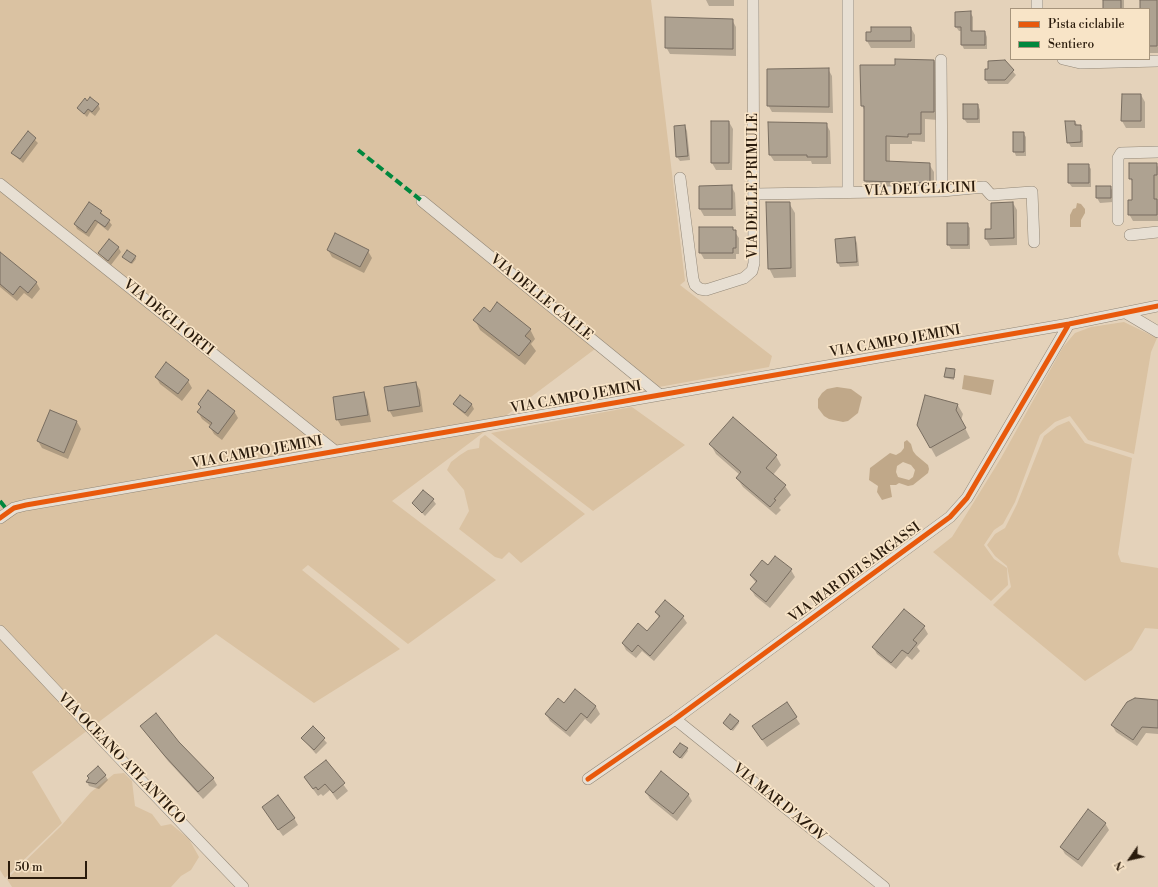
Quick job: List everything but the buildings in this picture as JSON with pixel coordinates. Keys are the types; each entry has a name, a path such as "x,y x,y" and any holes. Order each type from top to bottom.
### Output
{"street":[{"name":"VIA DELLE PRIMULE","path":"680,178 695,285 700,289 706,290 739,281 752,271 754,263 755,194 753,0"},
{"path":"848,0 848,192"},
{"path":"941,60 942,192"},
{"path":"1067,60 1080,63 1158,61"},
{"path":"1118,220 1118,160 1121,153 1126,151 1158,152"},
{"name":"VIA DEGLI ORTI","path":"0,184 335,452"},
{"name":"VIA DEI GLICINI","path":"755,194 942,192 984,187 991,195 1032,192 1034,242"},
{"name":"VIA DELLE CALLE","path":"422,201 660,395"},
{"path":"1130,235 1158,232"},
{"name":"VIA CAMPO JEMINI","path":"0,518 14,508 26,505 1069,324 1158,306"},
{"path":"1126,313 1158,332"},
{"name":"VIA MAR DEI SARGASSI","path":"588,779 675,719 941,525 956,512 967,498 1069,324"},
{"name":"VIA OCEANO ATLANTICO","path":"0,631 128,768 243,887"},
{"name":"VIA MAR D'AZOV","path":"675,719 884,887"}],"shaded area":[{"path":"0,0 651,0 685,281 680,285 772,356 769,367 659,387 603,343 392,501 496,580 408,644 308,565 302,570 400,649 314,703 216,634 32,772 62,823 5,878 0,870"},
{"path":"1077,203 1081,204 1085,209 1085,213 1081,220 1081,227 1070,227 1070,215 1073,209 1076,208"},
{"path":"1124,322 1157,338 1151,352 1134,454 1088,440 1070,416 1055,422 1040,435 1015,502 1003,524 994,530 984,545 994,559 1007,568 1008,585 991,601 933,552 952,537 1001,458 1063,347 1075,333 1091,327"},
{"path":"964,375 994,380 991,395 962,389"},
{"path":"837,387 851,389 862,397 858,413 848,421 843,422 829,419 824,416 818,408 818,399 822,393 827,389"},
{"path":"632,407 685,445 593,511 491,433"},
{"path":"1069,421 1085,443 1132,458 1118,554 1121,562 1158,568 1158,629 1145,628 1132,650 1085,681 993,605 1011,587 1007,566 995,556 987,545 995,534 1005,528 1017,504 1044,436 1057,426"},
{"path":"485,435 585,514 521,563 509,552 502,559 495,557 459,529 469,511 464,490 447,470 451,462 460,455 468,450 479,448 480,439"},
{"path":"907,440 911,444 916,455 928,465 928,473 913,485 908,486 899,483 896,485 890,485 892,497 882,500 877,492 878,486 869,480 870,468 890,453 896,455 901,452 904,448 904,442","holes":["903,462 911,465 915,470 913,477 909,480 898,477 896,472 897,466"]},
{"path":"124,773 132,781 135,806 152,814 161,826 171,824 189,839 199,857 191,870 181,876 171,887 12,887 7,879 61,826 91,792 114,774"}],"marked path":[{"path":"358,150 422,201"},
{"path":"0,501 8,511"}],"cycle path":[{"path":"0,518 14,508 26,505 1069,324 1158,306"},
{"path":"588,779 675,719 950,517 967,498 1069,324"}]}
